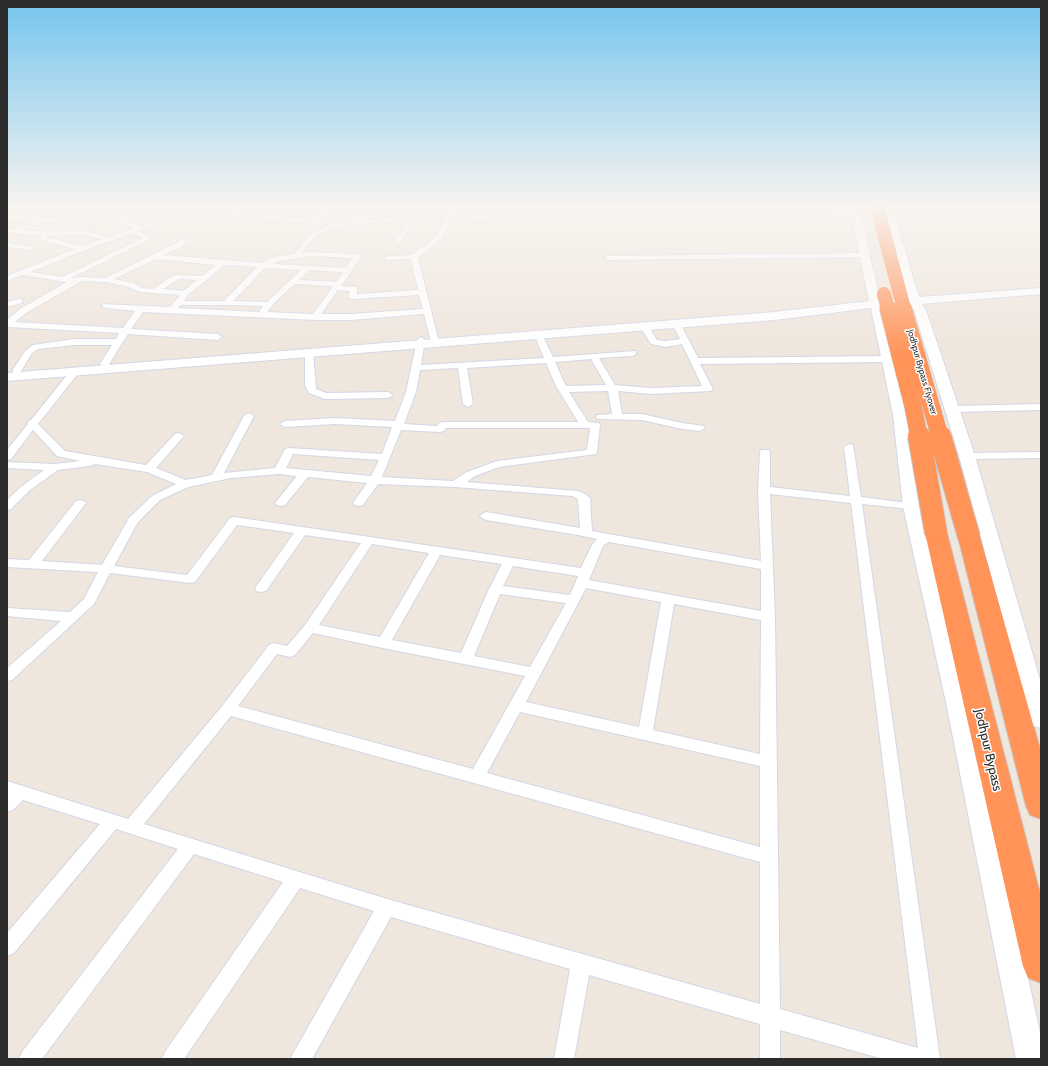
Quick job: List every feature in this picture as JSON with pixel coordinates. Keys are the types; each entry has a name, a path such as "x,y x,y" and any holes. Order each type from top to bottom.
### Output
{"highway":[{"name":"Jodhpur Bypass Flyover","path":"875,257 913,406 936,533"},
{"name":"Jodhpur Bypass Flyover","path":"890,257 969,537 1041,806"},
{"name":"Jodhpur Bypass","path":"936,533 1041,966"}],"street":[{"path":"7,279 61,257"},
{"path":"62,279 109,257"},
{"path":"106,280 155,257 262,266 348,270"},
{"path":"226,303 262,266 277,259 288,257"},
{"path":"315,317 357,257"},
{"path":"388,258 414,257 434,338"},
{"path":"608,258 716,257"},
{"path":"866,257 900,415 911,506 958,707 1031,1059"},
{"path":"902,257 915,302 920,310 967,456 1041,720"},
{"path":"172,310 185,293 223,263"},
{"path":"212,271 240,264"},
{"path":"261,315 268,304 308,267"},
{"path":"21,273 75,281"},
{"path":"155,291 177,277 205,278"},
{"path":"7,324 23,311 75,281 84,279 106,280 130,285 136,290 185,293"},
{"path":"293,282 354,289 348,305"},
{"path":"10,373 105,364 676,324 811,312 877,304 1041,291"},
{"path":"352,297 422,292"},
{"path":"7,305 19,301"},
{"path":"178,303 268,304"},
{"path":"106,306 315,317 351,317 427,311"},
{"path":"10,373 75,371 309,352 420,341 434,338 811,308 846,307"},
{"path":"105,364 125,331 141,309"},
{"path":"7,324 218,337"},
{"path":"563,389 612,388 651,392 708,389 676,324"},
{"path":"644,326 654,342 666,344 685,341"},
{"path":"538,334 563,389 585,425"},
{"path":"360,503 375,480 386,457 411,392 420,341"},
{"path":"10,373 29,351 36,347 75,342 118,342"},
{"path":"309,352 310,385 312,391 325,396 388,395"},
{"path":"415,368 549,360 632,353"},
{"path":"593,356 612,388 615,396 617,416"},
{"path":"695,361 887,359"},
{"path":"462,365 468,404"},
{"path":"7,457 32,423 75,371"},
{"path":"952,408 1041,407"},
{"path":"216,478 249,416"},
{"path":"601,417 617,416 654,419 682,426 700,428"},
{"path":"285,424 335,421 440,429 443,425 595,425 592,452 497,464 471,474 455,484"},
{"path":"32,423 61,454 149,469 186,484"},
{"path":"149,469 179,436"},
{"path":"849,447 930,1059"},
{"path":"279,471 289,451 386,457"},
{"path":"764,452 768,617 770,1059"},
{"path":"967,456 1041,455"},
{"path":"7,465 55,467 103,462"},
{"path":"7,508 26,488 55,467"},
{"path":"7,676 89,601 133,520 156,498 186,484 216,478 279,471 375,480 455,484 578,494 584,498 586,532"},
{"path":"281,503 305,473"},
{"path":"764,490 911,506"},
{"path":"32,565 80,503"},
{"path":"486,516 586,532 606,538 767,566"},
{"path":"7,563 106,570 190,579 234,521 437,550 509,562 668,598 768,617"},
{"path":"261,588 302,531"},
{"path":"477,777 535,674 574,600 598,545 606,538"},
{"path":"131,827 228,709 274,648 290,652 310,628 369,540"},
{"path":"383,643 437,550"},
{"path":"466,659 495,589 509,562"},
{"path":"495,589 574,600"},
{"path":"645,734 668,598"},
{"path":"7,612 73,617"},
{"path":"310,628 535,674"},
{"path":"516,706 769,762"},
{"path":"228,709 770,857"},
{"path":"7,805 13,790 387,907 918,1059"},
{"path":"7,947 113,821"},
{"path":"29,1059 191,845"},
{"path":"172,1059 296,878"},
{"path":"300,1059 387,907"},
{"path":"564,1059 581,963"}]}
